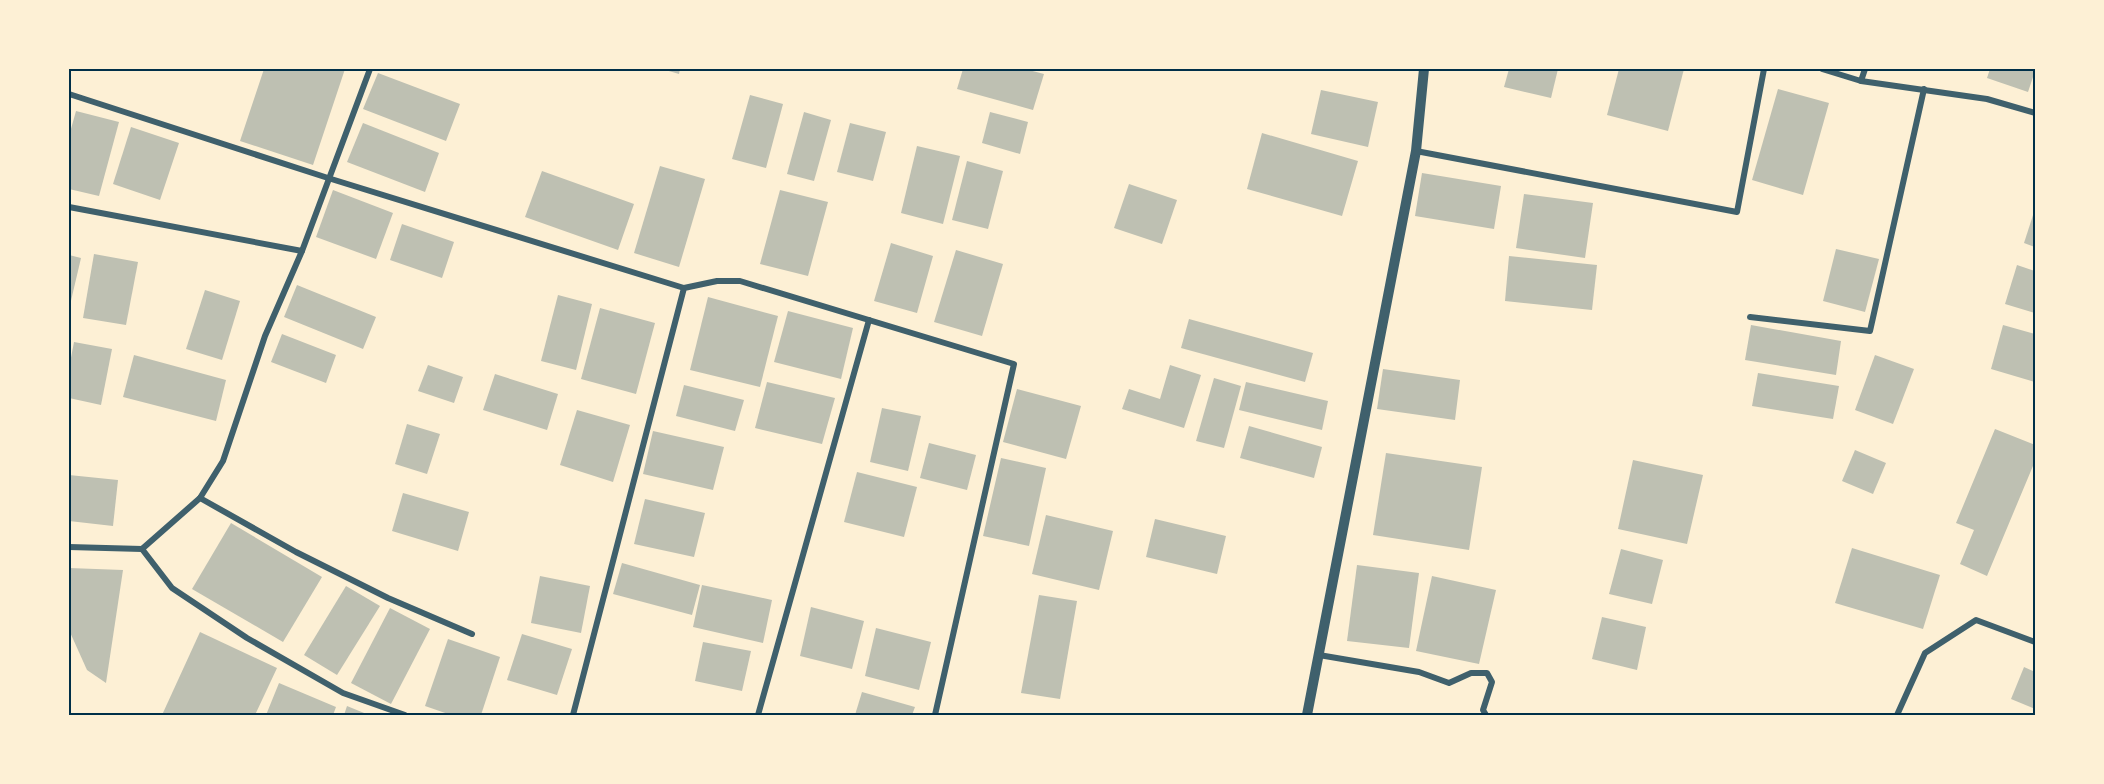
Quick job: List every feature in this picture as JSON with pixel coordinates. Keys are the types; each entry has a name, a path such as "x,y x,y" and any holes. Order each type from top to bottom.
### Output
{"street":[{"path":"69,547 142,549 200,498 223,461 265,336 302,251 370,69"},
{"path":"1307,715 1416,151 1424,69"},
{"path":"1416,151 1737,212 1764,69"},
{"path":"1822,69 1862,81 1987,99 2035,112"},
{"path":"1862,81 1865,69"},
{"path":"1750,317 1870,331 1924,89"},
{"path":"69,94 328,178 684,288 717,281 740,281 1014,364 935,715"},
{"path":"69,207 302,251"},
{"path":"573,715 684,288"},
{"path":"758,715 869,320"},
{"path":"200,498 296,552 367,588 472,634"},
{"path":"142,549 172,588 247,638 343,693 405,715"},
{"path":"1897,715 1925,653 1976,620 2035,642"},
{"path":"1319,655 1419,672 1449,683 1471,673 1487,673 1492,682 1483,710 1486,715"}],"building":[{"path":"264,69 345,69 313,165 240,141"},
{"path":"662,69 680,69 679,74"},
{"path":"963,69 1025,69 1044,74 1033,110 957,89"},
{"path":"1509,69 1558,69 1551,98 1504,87"},
{"path":"1619,69 1684,69 1668,131 1607,115"},
{"path":"1990,69 2035,69 2035,71 2028,92 1987,78"},
{"path":"378,73 460,104 446,141 363,109"},
{"path":"1778,89 1829,103 1803,195 1752,180"},
{"path":"1321,90 1378,102 1368,147 1311,134"},
{"path":"750,95 783,104 766,168 732,159"},
{"path":"76,111 119,122 99,196 69,189 69,136"},
{"path":"804,112 831,120 814,181 787,174"},
{"path":"990,112 1028,122 1020,154 982,143"},
{"path":"363,123 439,153 425,192 347,162"},
{"path":"850,123 886,132 873,181 837,172"},
{"path":"131,127 179,143 160,200 113,184"},
{"path":"1262,133 1358,161 1342,216 1247,189"},
{"path":"917,146 960,156 943,224 901,213"},
{"path":"967,161 1003,171 988,229 952,220"},
{"path":"660,166 705,179 679,267 634,253"},
{"path":"542,171 634,204 618,250 525,217"},
{"path":"1422,173 1501,186 1494,229 1415,216"},
{"path":"1129,184 1177,200 1162,244 1114,228"},
{"path":"333,190 393,213 376,259 316,237"},
{"path":"780,190 828,202 808,276 760,264"},
{"path":"1524,194 1593,203 1585,258 1516,248"},
{"path":"2035,209 2035,247 2024,243"},
{"path":"402,224 454,242 442,278 390,260"},
{"path":"891,243 933,256 917,313 874,301"},
{"path":"1836,249 1879,259 1865,312 1823,301"},
{"path":"956,250 1003,264 982,336 934,322"},
{"path":"94,254 138,262 126,325 83,318"},
{"path":"69,255 81,258 70,305 69,305"},
{"path":"1509,256 1597,265 1592,310 1505,301"},
{"path":"2017,265 2035,271 2035,313 2005,304"},
{"path":"297,285 376,317 363,349 284,317"},
{"path":"205,290 240,301 222,360 186,349"},
{"path":"558,295 592,304 576,370 541,361"},
{"path":"708,297 778,316 760,387 690,370"},
{"path":"600,308 655,323 636,394 581,379"},
{"path":"788,311 853,328 841,379 774,362"},
{"path":"1189,319 1313,353 1305,382 1181,348"},
{"path":"1751,325 1841,341 1836,375 1745,360"},
{"path":"2003,325 2035,334 2035,382 1991,369"},
{"path":"282,334 336,355 326,383 271,362"},
{"path":"74,342 112,349 101,405 69,398 69,368"},
{"path":"134,355 226,380 216,421 123,397"},
{"path":"1875,355 1914,369 1893,424 1855,410"},
{"path":"428,365 463,377 454,403 418,391"},
{"path":"1170,365 1201,375 1184,428 1122,409 1129,389 1160,399"},
{"path":"1383,369 1460,380 1455,420 1377,409"},
{"path":"1758,373 1839,386 1833,419 1752,406"},
{"path":"495,374 558,394 547,430 483,410"},
{"path":"1214,378 1241,386 1224,448 1196,441"},
{"path":"767,382 835,398 822,444 755,428"},
{"path":"1246,382 1328,401 1322,430 1239,410"},
{"path":"684,385 744,400 735,431 676,416"},
{"path":"1017,389 1081,406 1066,459 1003,442"},
{"path":"882,408 921,416 908,471 870,462"},
{"path":"577,410 630,425 613,482 560,465"},
{"path":"407,424 440,434 427,474 395,464"},
{"path":"1249,426 1322,447 1314,478 1240,458"},
{"path":"1995,429 2035,445 2035,461 1987,576 1960,564 1974,530 1956,523"},
{"path":"653,431 724,447 713,490 643,474"},
{"path":"929,443 976,455 967,490 920,478"},
{"path":"1855,450 1886,463 1873,494 1842,481"},
{"path":"1386,453 1482,467 1469,550 1373,535"},
{"path":"1001,458 1046,468 1029,546 983,536"},
{"path":"1633,460 1703,475 1687,544 1618,529"},
{"path":"857,472 917,487 904,537 844,522"},
{"path":"69,475 118,480 113,526 69,521"},
{"path":"403,493 469,512 458,551 392,531"},
{"path":"645,499 705,513 694,557 634,544"},
{"path":"1046,515 1113,531 1099,590 1032,574"},
{"path":"1155,519 1226,536 1217,574 1146,557"},
{"path":"231,523 322,577 283,642 192,589"},
{"path":"1852,548 1940,575 1923,629 1835,603"},
{"path":"1621,549 1663,560 1652,604 1609,594"},
{"path":"622,563 700,585 692,615 613,594"},
{"path":"1357,565 1419,573 1409,648 1347,641"},
{"path":"69,568 123,570 106,683 87,670 69,630"},
{"path":"540,576 590,586 581,633 531,623"},
{"path":"1432,576 1496,590 1479,664 1416,651"},
{"path":"702,585 772,600 763,643 693,627"},
{"path":"346,586 380,606 337,675 304,655"},
{"path":"1039,595 1077,601 1060,699 1021,693"},
{"path":"811,607 864,621 852,669 800,656"},
{"path":"390,608 430,629 391,704 351,683"},
{"path":"1602,617 1646,627 1637,670 1592,659"},
{"path":"876,628 931,642 919,690 865,676"},
{"path":"200,632 277,668 255,715 162,715"},
{"path":"522,634 572,649 557,695 507,680"},
{"path":"448,639 500,657 481,715 451,715 425,706"},
{"path":"703,642 751,651 742,691 695,681"},
{"path":"2024,667 2035,672 2035,709 2011,699"},
{"path":"279,683 336,707 333,715 266,715"},
{"path":"862,692 915,707 912,715 855,715"},
{"path":"347,706 369,715 344,715"}]}
